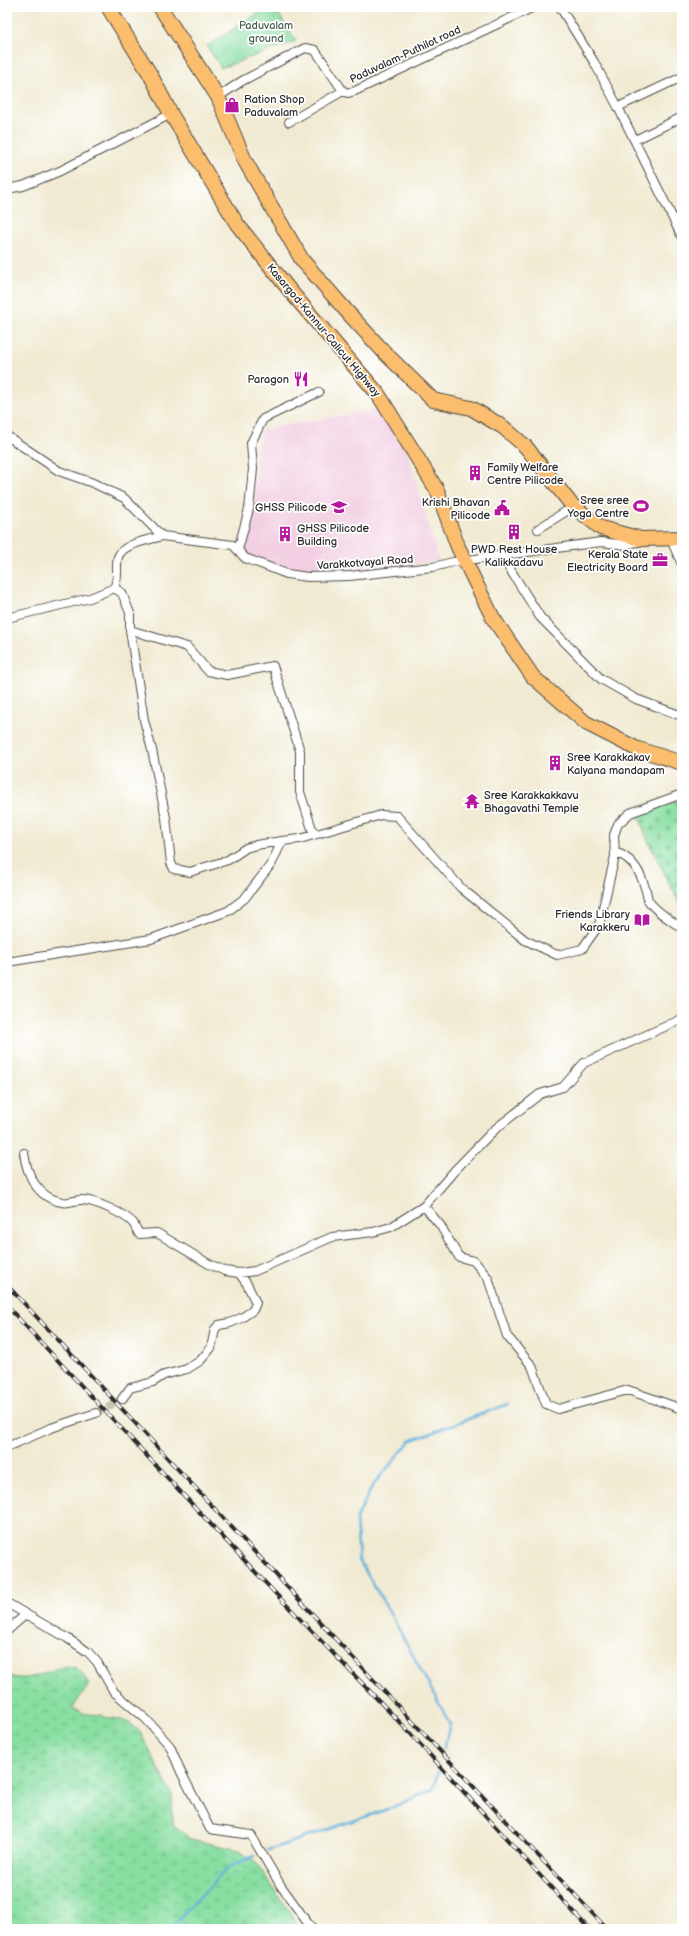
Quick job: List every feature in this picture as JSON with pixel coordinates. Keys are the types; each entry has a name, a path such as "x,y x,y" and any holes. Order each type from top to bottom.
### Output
{"highway":[{"name":"Kasargod-Kannur-Calicut Highway","path":"108,7 150,74 171,114 237,224 291,292 378,394 437,490 458,547 493,618 533,677 586,723 634,748 682,763"},
{"path":"160,7 218,97 245,161 298,253 345,310 433,400 471,408 503,427 526,447 571,504 601,528 641,539 676,538"}],"street":[{"name":"Paduvalam-Puthilot road","path":"218,97 242,81 305,48 315,50 343,91 355,91 534,7"},
{"path":"560,7 594,62 618,107 682,237"},
{"path":"618,107 682,77"},
{"path":"289,122 343,91"},
{"path":"7,189 23,186 60,171 171,114"},
{"path":"635,140 682,117"},
{"path":"238,550 249,509 253,469 252,443 262,419 319,392"},
{"path":"7,436 60,471 94,483 124,498 162,536 126,547 118,557 118,579 114,588 90,598 7,618"},
{"path":"538,528 568,510 571,504"},
{"name":"Varakkotvayal Road","path":"162,536 233,545 245,558 287,574 308,577 349,576 433,568 464,560 601,542 626,545 640,541 641,539"},
{"path":"676,538 682,564"},
{"path":"501,555 540,617 601,679 636,699 682,716"},
{"path":"114,588 122,593 130,613 130,630 144,720 152,750 166,818 171,863 174,869 190,872 228,860 246,848 256,845 314,835 381,815 397,816 461,888 525,940 557,954 582,949 598,925 615,856 614,835 618,824 630,813 682,794"},
{"path":"130,630 187,647 208,671 226,675 273,666 300,751 300,792 314,835"},
{"path":"7,962 151,939 228,911 245,898 272,863 282,841"},
{"path":"615,856 620,854 627,857 637,868 643,881 648,900 660,912 682,929"},
{"path":"24,1153 26,1167 37,1188 46,1198 64,1203 83,1200 100,1205 119,1213 132,1222 139,1234 157,1233 209,1264 225,1271 239,1273 255,1271 332,1237 373,1232 391,1227 424,1206 455,1170 494,1130 540,1094 563,1087 584,1063 682,1019"},
{"path":"424,1206 440,1225 459,1257 474,1262 488,1278 507,1336 532,1366 546,1404 558,1409 628,1390 682,1409"},
{"path":"122,1399 130,1388 153,1382 164,1375 186,1369 200,1361 211,1348 215,1329 219,1325 230,1323 253,1310 256,1303 247,1284 239,1273"},
{"path":"7,1447 51,1428 96,1413"},
{"path":"7,1604 67,1638 88,1652 97,1662 114,1692 146,1719 170,1746 210,1830 250,1835 281,1886 312,1929"},
{"path":"7,1631 25,1615"}],"shaded area":[{"name":"GHSS Pilicode","path":"394,407 439,561 329,576 290,573 247,556 242,548 254,523 256,451 262,429"}],"green space":[{"name":"Paduvalam ground","path":"268,7 274,7 296,41 221,68 207,46"},
{"path":"682,798 682,908 648,841 638,814"},
{"path":"67,1666 78,1670 89,1685 72,1709 86,1714 102,1715 104,1717 124,1721 132,1725 140,1732 172,1795 173,1824 190,1839 239,1850 257,1864 301,1929 7,1929 7,1674 14,1677 29,1678"}],"waterway":[{"path":"444,1748 450,1724 390,1613 359,1560 356,1519 373,1485 410,1441 508,1404"},
{"path":"268,1850 391,1808 433,1789 438,1772"},
{"path":"169,1929 229,1867 254,1856"}],"tunnel":[{"path":"96,1413 122,1399"}],"railway":[{"path":"7,1285 607,1929"},
{"path":"7,1306 275,1593 409,1732 589,1929"}],"place":[{"name":"Ration Shop Paduvalam","path":"232,105"},
{"name":"Paragon","path":"301,379"},
{"name":"Family Welfare Centre Pilicode","path":"475,473"},
{"name":"Sree sree Yoga Centre","path":"641,506"},
{"name":"GHSS Pilicode","path":"339,507"},
{"name":"Krishi Bhavan Pilicode","path":"502,508"},
{"name":"PWD Rest House Kalikkadavu","path":"514,532"},
{"name":"GHSS Pilicode Building","path":"285,534"},
{"name":"Kerala State Electricity Board","path":"660,560"},
{"name":"Sree Karakkakav Kalyana mandapam","path":"555,763"},
{"name":"Sree Karakkakkavu Bhagavathi Temple","path":"472,801"},
{"name":"Friends Library Karakkeru","path":"642,920"}]}
